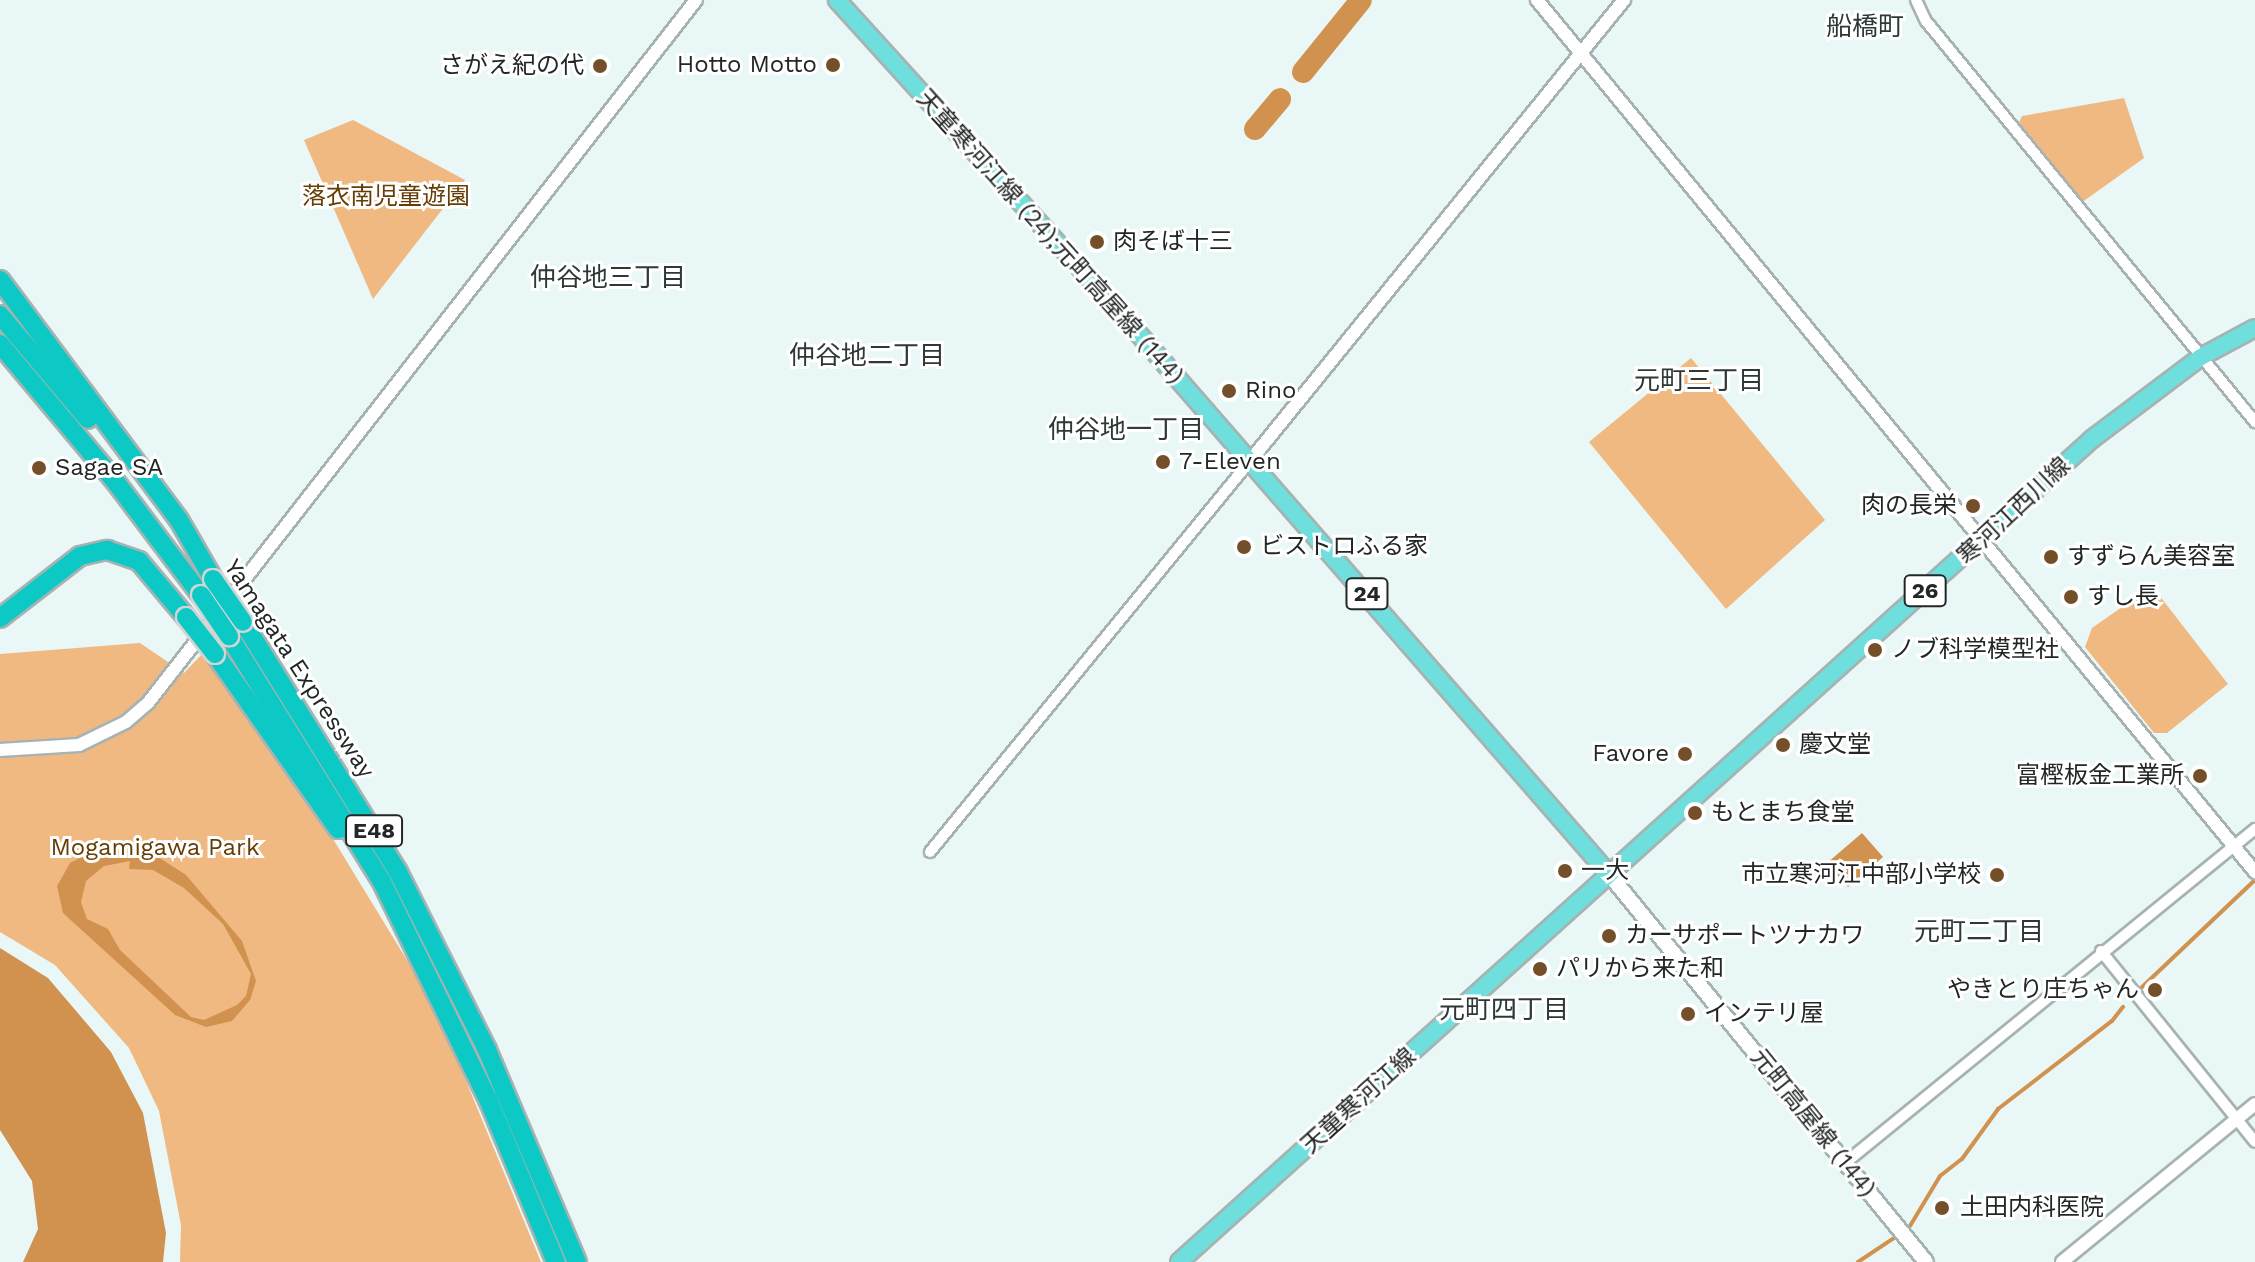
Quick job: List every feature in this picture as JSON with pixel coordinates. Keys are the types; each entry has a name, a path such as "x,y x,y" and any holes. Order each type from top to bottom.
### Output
{"highway":[{"path":"0,280 179,520 213,579"},
{"name":"Yamagata Expressway","path":"0,315 130,470 213,579 243,622 398,872 487,1050 577,1262"},
{"name":"Yamagata Expressway","path":"0,344 115,481 201,595 332,795 414,945 473,1067 556,1262"},
{"path":"0,618 80,556 107,550 139,561 215,654 321,801 414,945"}],"main road":[{"name":"天童寒河江線 (24);元町高屋線 (144)","path":"837,0 1124,317 1608,873"},
{"name":"寒河江西川線","path":"1608,873 1980,543 2092,439 2201,357 2255,328"},
{"name":"元町高屋線 (144)","path":"1608,873 1926,1262"},
{"name":"天童寒河江線","path":"1179,1262 1608,873"}],"street":[{"path":"0,750 79,745 126,722 148,703 696,0"},
{"path":"1537,0 1980,543 2251,867"},
{"path":"930,852 1624,0"},
{"path":"1916,0 1926,21 2255,422"},
{"path":"1845,1163 2101,951 2255,829"},
{"path":"2101,951 2255,1142"},
{"path":"2062,1262 2255,1104"}],"green space":[{"path":"2124,98 2144,158 2081,203 2018,125 2022,116"},
{"name":"落衣南児童遊園","path":"353,120 465,180 373,299 304,140"},
{"path":"1691,358 1825,520 1726,609 1589,442"},
{"path":"2152,586 2228,684 2167,733 2154,733 2085,647 2092,628"},
{"name":"Mogamigawa Park","path":"140,643 184,673 202,654 286,762 435,1006 541,1262 180,1262 181,1225 159,1111 129,1048 55,965 0,932 0,654"}],"shaded area":[{"path":"1862,833 1883,857 1848,887 1827,863"},
{"path":"131,848 155,855 186,875 242,941 256,981 250,1000 232,1021 206,1027 175,1015 63,913 57,886 70,863 95,850","holes":["130,861 129,869 153,870 184,888 223,924 251,974 246,996 237,1005 204,1020 191,1017 120,950 108,929 87,919 81,902 86,881 104,866"]},
{"path":"0,948 48,978 111,1052 143,1113 166,1233 163,1262 23,1262 38,1229 32,1181 0,1130"}],"waterway":[{"path":"1303,72 1361,0"},
{"path":"1255,129 1280,99"},
{"path":"2140,989 2255,880"},
{"path":"1910,1226 1940,1176 1962,1159 1998,1109 2112,1021 2123,1007"},
{"path":"1858,1262 1894,1238"}],"place":[{"name":"Hotto Motto","path":"833,65"},
{"name":"さがえ紀の代","path":"600,66"},
{"name":"肉そば十三","path":"1097,242"},
{"name":"Rino","path":"1229,391"},
{"name":"7-Eleven","path":"1163,462"},
{"name":"Sagae SA","path":"39,468"},
{"name":"肉の長栄","path":"1973,506"},
{"name":"ビストロふる家","path":"1244,547"},
{"name":"すずらん美容室","path":"2051,557"},
{"name":"すし長","path":"2071,597"},
{"name":"ノブ科学模型社","path":"1875,650"},
{"name":"慶文堂","path":"1783,745"},
{"name":"Favore","path":"1685,754"},
{"name":"富樫板金工業所","path":"2200,776"},
{"name":"もとまち食堂","path":"1695,813"},
{"name":"一大","path":"1565,871"},
{"name":"市立寒河江中部小学校","path":"1997,875"},
{"name":"カーサポートツナカワ","path":"1609,936"},
{"name":"パリから来た和","path":"1540,969"},
{"name":"やきとり庄ちゃん","path":"2155,990"},
{"name":"インテリ屋","path":"1688,1014"},
{"name":"土田内科医院","path":"1942,1208"}],"district":[{"name":"船橋町","path":"1865,27"},
{"name":"仲谷地三丁目","path":"608,278"},
{"name":"仲谷地二丁目","path":"867,356"},
{"name":"元町三丁目","path":"1699,381"},
{"name":"仲谷地一丁目","path":"1126,430"},
{"name":"元町二丁目","path":"1979,932"},
{"name":"元町四丁目","path":"1504,1010"}]}
